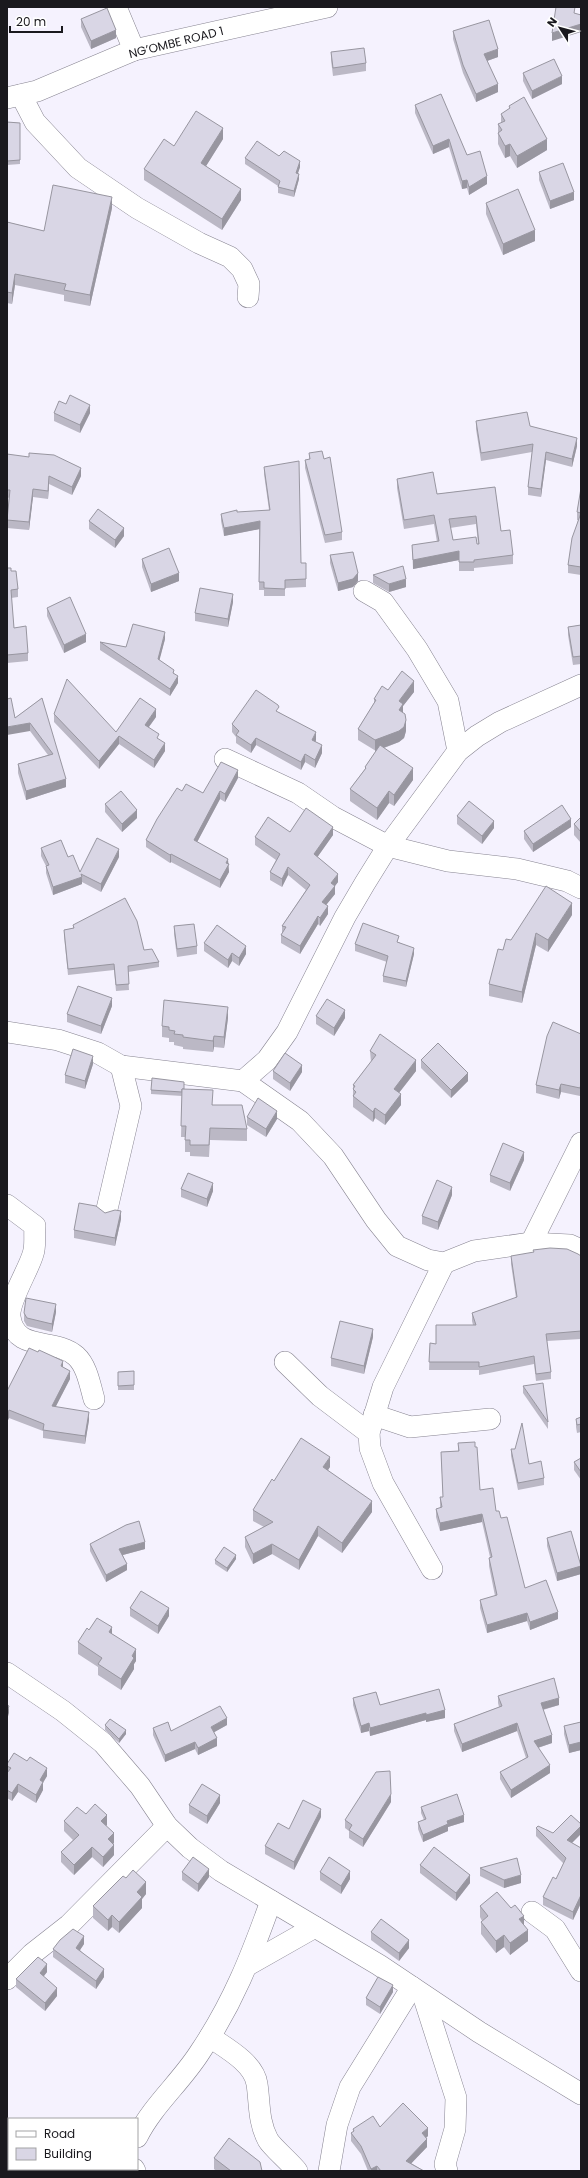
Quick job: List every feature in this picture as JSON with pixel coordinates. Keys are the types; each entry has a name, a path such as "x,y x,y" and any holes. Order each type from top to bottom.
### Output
{"street":[{"path":"116,7 134,50"},
{"name":"NG’OMBE ROAD 1","path":"14,96 37,91 134,50 327,7"},
{"path":"14,96 35,122 78,168 137,208 199,243 230,257 242,269 249,284 248,297"},
{"path":"364,590 384,602 418,649 448,701 458,752"},
{"path":"243,1081 267,1060 287,1032 345,917 388,846 458,752 477,736 500,722 581,685"},
{"path":"225,759 298,793 332,817 388,846 448,861 517,869 566,881 581,888"},
{"path":"7,1032 58,1040 98,1053 121,1066 243,1081 300,1121 333,1156 376,1220 397,1246 428,1260 444,1263 474,1251 532,1243 570,1245 581,1250"},
{"path":"107,1209 131,1106 121,1066"},
{"path":"532,1243 581,1144"},
{"path":"7,1205 35,1226 34,1253 10,1315 13,1329 20,1338 65,1350 76,1357 85,1370 94,1399"},
{"path":"432,1569 383,1483 370,1448 372,1424 383,1387 444,1263"},
{"path":"285,1362 320,1396 372,1424 410,1427 490,1419"},
{"path":"7,1673 63,1711 103,1743 140,1786 167,1826 190,1848 221,1871 315,1927 418,1991 478,2032 581,2094"},
{"path":"7,1979 32,1954 69,1925 167,1826"},
{"path":"138,2136 153,2111 165,2098 210,2037 234,1996 248,1965 271,1901"},
{"path":"532,1912 555,1930 581,1971"},
{"path":"248,1965 315,1927"},
{"path":"329,2171 337,2125 350,2087 418,1991"},
{"path":"418,1991 456,2098 455,2129 445,2164 447,2171"},
{"path":"210,2037 241,2060 250,2070 257,2082 261,2124 269,2142 297,2171"}],"building":[{"path":"556,7 575,7 574,13 581,15 581,24 552,33"},
{"path":"107,8 116,30 91,41 81,19"},
{"path":"489,20 498,49 484,54 498,84 476,94 463,65 453,31"},
{"path":"364,48 366,63 333,68 331,52"},
{"path":"554,59 562,76 532,91 523,73"},
{"path":"441,94 467,155 480,151 487,176 469,187 467,180 462,181 449,139 433,146 415,105"},
{"path":"524,97 547,139 517,156 510,144 505,146 498,133 502,130 498,124 505,121 501,114 510,108 509,106"},
{"path":"196,111 223,128 201,163 241,189 222,219 144,169 164,139 174,146"},
{"path":"7,122 20,123 20,160 7,161"},
{"path":"257,141 279,156 284,151 300,161 296,173 299,174 294,191 278,187 280,181 245,158"},
{"path":"563,163 574,192 550,201 539,172"},
{"path":"53,185 112,197 90,295 64,290 66,284 15,274 12,293 7,292 7,222 44,231"},
{"path":"518,189 535,230 503,244 486,203"},
{"path":"70,395 90,405 80,425 54,413 59,401 66,404"},
{"path":"527,412 530,426 577,438 572,459 546,452 541,489 528,487 533,444 481,453 476,421"},
{"path":"322,451 324,459 330,457 342,532 325,535 305,460 310,459 309,453"},
{"path":"29,453 54,455 81,468 72,487 49,476 48,491 33,489 29,522 7,520 10,490 7,490 7,454 29,457"},
{"path":"299,461 301,563 306,563 306,579 285,580 285,589 264,588 264,582 259,582 260,521 224,528 221,514 237,510 237,512 270,510 264,467"},
{"path":"433,472 437,494 495,487 501,531 510,530 513,555 474,560 474,562 459,562 459,551 413,560 412,545 439,541 434,515 404,520 397,479","holes":["476,516 479,544 477,544 476,537 453,540 449,519"]},
{"path":"581,488 581,513 577,512"},
{"path":"98,509 124,528 115,540 89,521"},
{"path":"581,513 581,567 568,565 572,538"},
{"path":"169,548 179,573 151,584 142,559"},
{"path":"353,552 358,573 353,579 338,583 330,555"},
{"path":"403,566 406,579 389,584 373,575"},
{"path":"7,568 11,568 11,571 16,571 18,589 11,590 14,628 26,626 28,653 7,655"},
{"path":"200,588 233,594 228,619 195,613"},
{"path":"70,597 86,634 64,645 47,608"},
{"path":"133,624 165,632 158,659 174,670 173,673 178,676 170,689 100,642 126,647"},
{"path":"581,625 581,656 573,657 568,627"},
{"path":"402,671 414,681 399,701 403,704 399,710 405,714 406,720 404,727 399,731 375,740 358,729 376,700 374,699 382,686 388,690"},
{"path":"67,679 116,732 140,698 156,709 145,725 159,734 157,738 165,743 154,760 119,736 99,761 54,714"},
{"path":"256,690 278,705 279,707 276,711 316,732 312,740 322,745 315,760 305,754 301,762 256,738 251,745 236,735 239,731 232,724"},
{"path":"11,698 15,718 42,698 66,779 26,791 18,764 53,754 30,723 7,727 7,699"},
{"path":"380,745 413,768 394,795 389,791 377,808 350,789 366,768 365,767"},
{"path":"221,762 238,770 225,794 220,791 194,840 228,859 226,863 229,864 220,880 171,854 170,855 146,840 157,819 177,788 182,791 186,784 203,793"},
{"path":"121,791 137,810 122,824 105,804"},
{"path":"469,801 494,821 482,836 457,816"},
{"path":"562,805 571,819 533,844 524,831"},
{"path":"306,808 333,827 314,854 338,874 331,883 335,886 322,902 328,906 320,918 318,916 300,946 281,935 286,927 282,926 310,885 288,867 282,879 270,872 280,854 255,837 268,817 290,832"},
{"path":"581,817 581,832 574,824"},
{"path":"97,838 119,849 101,884 81,874 82,877 53,887 46,866 49,865 41,848 61,840 68,857 73,855 80,872"},
{"path":"546,886 572,903 548,940 536,933 522,992 489,984 498,949 503,950 506,939 511,940"},
{"path":"125,898 137,921 144,950 152,949 159,962 128,966 129,984 116,985 114,964 68,969 64,930 74,928 73,925"},
{"path":"363,923 399,936 397,942 414,948 406,981 383,976 388,956 355,944"},
{"path":"194,924 197,946 177,949 174,926"},
{"path":"217,925 246,946 239,958 232,953 228,960 204,943"},
{"path":"78,986 112,998 101,1026 67,1014"},
{"path":"327,999 345,1010 334,1028 316,1016"},
{"path":"164,1000 228,1007 224,1037 214,1036 213,1041 183,1037 183,1035 174,1034 175,1031 169,1030 169,1027 162,1026"},
{"path":"553,1022 581,1034 580,1088 561,1084 559,1090 536,1085 547,1036"},
{"path":"380,1034 416,1060 394,1089 401,1094 385,1115 375,1108 373,1112 353,1096 356,1092 353,1089 355,1086 353,1085 376,1055 370,1051"},
{"path":"438,1043 468,1073 451,1090 421,1060"},
{"path":"73,1049 93,1056 85,1081 65,1075"},
{"path":"285,1053 302,1065 290,1083 273,1071"},
{"path":"152,1078 184,1082 184,1089 182,1089 182,1092 151,1090"},
{"path":"182,1089 213,1090 212,1105 242,1105 247,1129 210,1128 209,1145 190,1145 190,1140 185,1140 186,1126 181,1126"},
{"path":"258,1098 277,1111 266,1129 247,1117"},
{"path":"503,1143 524,1152 510,1183 490,1175"},
{"path":"188,1173 213,1183 207,1199 181,1189"},
{"path":"437,1180 452,1187 438,1222 422,1216"},
{"path":"79,1203 96,1206 105,1213 115,1210 121,1211 115,1238 74,1230"},
{"path":"550,1248 567,1249 581,1256 581,1331 546,1334 551,1372 536,1374 534,1356 479,1367 479,1362 429,1362 430,1343 436,1344 436,1325 476,1325 472,1313 517,1297 511,1256 534,1252 533,1250"},
{"path":"26,1298 56,1304 52,1324 27,1318 24,1313"},
{"path":"340,1321 373,1329 364,1366 331,1358"},
{"path":"29,1348 38,1352 39,1350 63,1361 61,1366 70,1371 52,1406 89,1412 85,1436 43,1430 44,1424 9,1410 7,1415 7,1391"},
{"path":"134,1371 134,1385 118,1386 118,1372"},
{"path":"543,1383 548,1422 523,1386"},
{"path":"581,1417 581,1424 577,1425 576,1419"},
{"path":"522,1423 529,1464 541,1461 544,1478 518,1483 511,1449 515,1449"},
{"path":"301,1438 330,1457 323,1467 372,1501 342,1543 318,1526 299,1560 272,1544 253,1554 245,1537 273,1522 253,1510 272,1479 274,1481"},
{"path":"475,1442 475,1447 477,1447 480,1490 493,1488 496,1511 499,1511 501,1518 507,1517 525,1588 546,1580 558,1612 530,1622 527,1613 487,1625 480,1600 497,1595 489,1558 492,1557 482,1514 440,1523 436,1509 442,1507 440,1497 443,1497 441,1452 459,1451 458,1443"},
{"path":"581,1458 581,1472 574,1462"},
{"path":"139,1521 145,1542 119,1549 127,1564 106,1575 90,1544 126,1525"},
{"path":"571,1531 581,1566 557,1573 547,1538"},
{"path":"224,1547 236,1555 227,1568 215,1560"},
{"path":"141,1591 169,1608 158,1626 130,1608"},
{"path":"97,1618 112,1627 109,1632 136,1649 132,1656 134,1658 121,1679 98,1664 102,1658 78,1642 87,1628 89,1630"},
{"path":"554,1678 559,1698 541,1703 552,1735 534,1741 550,1765 511,1790 500,1772 528,1757 517,1723 462,1744 454,1724 502,1706 498,1696"},
{"path":"439,1689 445,1710 426,1715 426,1713 370,1728 369,1723 361,1726 353,1698 376,1692 380,1705"},
{"path":"220,1706 227,1718 211,1727 217,1738 198,1748 195,1742 165,1755 153,1728 168,1722 171,1731"},
{"path":"110,1719 126,1730 119,1739 105,1725"},
{"path":"581,1722 581,1742 569,1745 564,1726"},
{"path":"14,1753 27,1761 30,1757 47,1768 40,1780 43,1782 36,1795 18,1784 12,1793 7,1790 7,1773 11,1768 7,1766 7,1764"},
{"path":"390,1771 391,1794 363,1839 349,1830 352,1825 345,1820 376,1772"},
{"path":"202,1784 220,1795 207,1816 189,1805"},
{"path":"457,1794 464,1815 447,1821 448,1824 423,1835 418,1822 426,1819 421,1807"},
{"path":"303,1800 321,1809 294,1862 265,1846 278,1823 289,1829"},
{"path":"95,1804 107,1815 101,1821 114,1833 108,1839 114,1845 103,1857 92,1847 74,1865 61,1852 79,1835 64,1821 77,1807 86,1814"},
{"path":"571,1815 581,1824 581,1826 567,1840 581,1848 581,1895 573,1912 543,1897 553,1877 556,1879 566,1858 536,1828 538,1826 553,1833"},
{"path":"434,1847 470,1875 456,1893 420,1865"},
{"path":"193,1857 209,1869 198,1884 182,1872"},
{"path":"329,1857 350,1871 341,1886 320,1872"},
{"path":"517,1858 521,1875 504,1880 480,1868"},
{"path":"133,1870 146,1882 137,1892 142,1897 119,1922 112,1915 108,1920 93,1906 123,1876 126,1878"},
{"path":"497,1892 511,1908 515,1905 524,1916 519,1919 528,1930 510,1943 504,1935 496,1941 481,1922 488,1916 480,1906"},
{"path":"381,1919 409,1940 399,1953 371,1932"},
{"path":"73,1929 84,1936 76,1948 104,1969 96,1981 53,1949 60,1940"},
{"path":"38,1957 47,1964 40,1973 57,1988 45,2003 16,1979"},
{"path":"378,1977 393,1985 380,2007 366,1998"},
{"path":"403,2103 428,2128 422,2133 427,2139 406,2161 424,2171 381,2171 377,2166 371,2169 361,2146 351,2133 354,2131 353,2129 373,2116 380,2127"},
{"path":"229,2138 260,2162 262,2171 231,2171 214,2158"},
{"path":"73,2170 74,2171 56,2171"}]}
